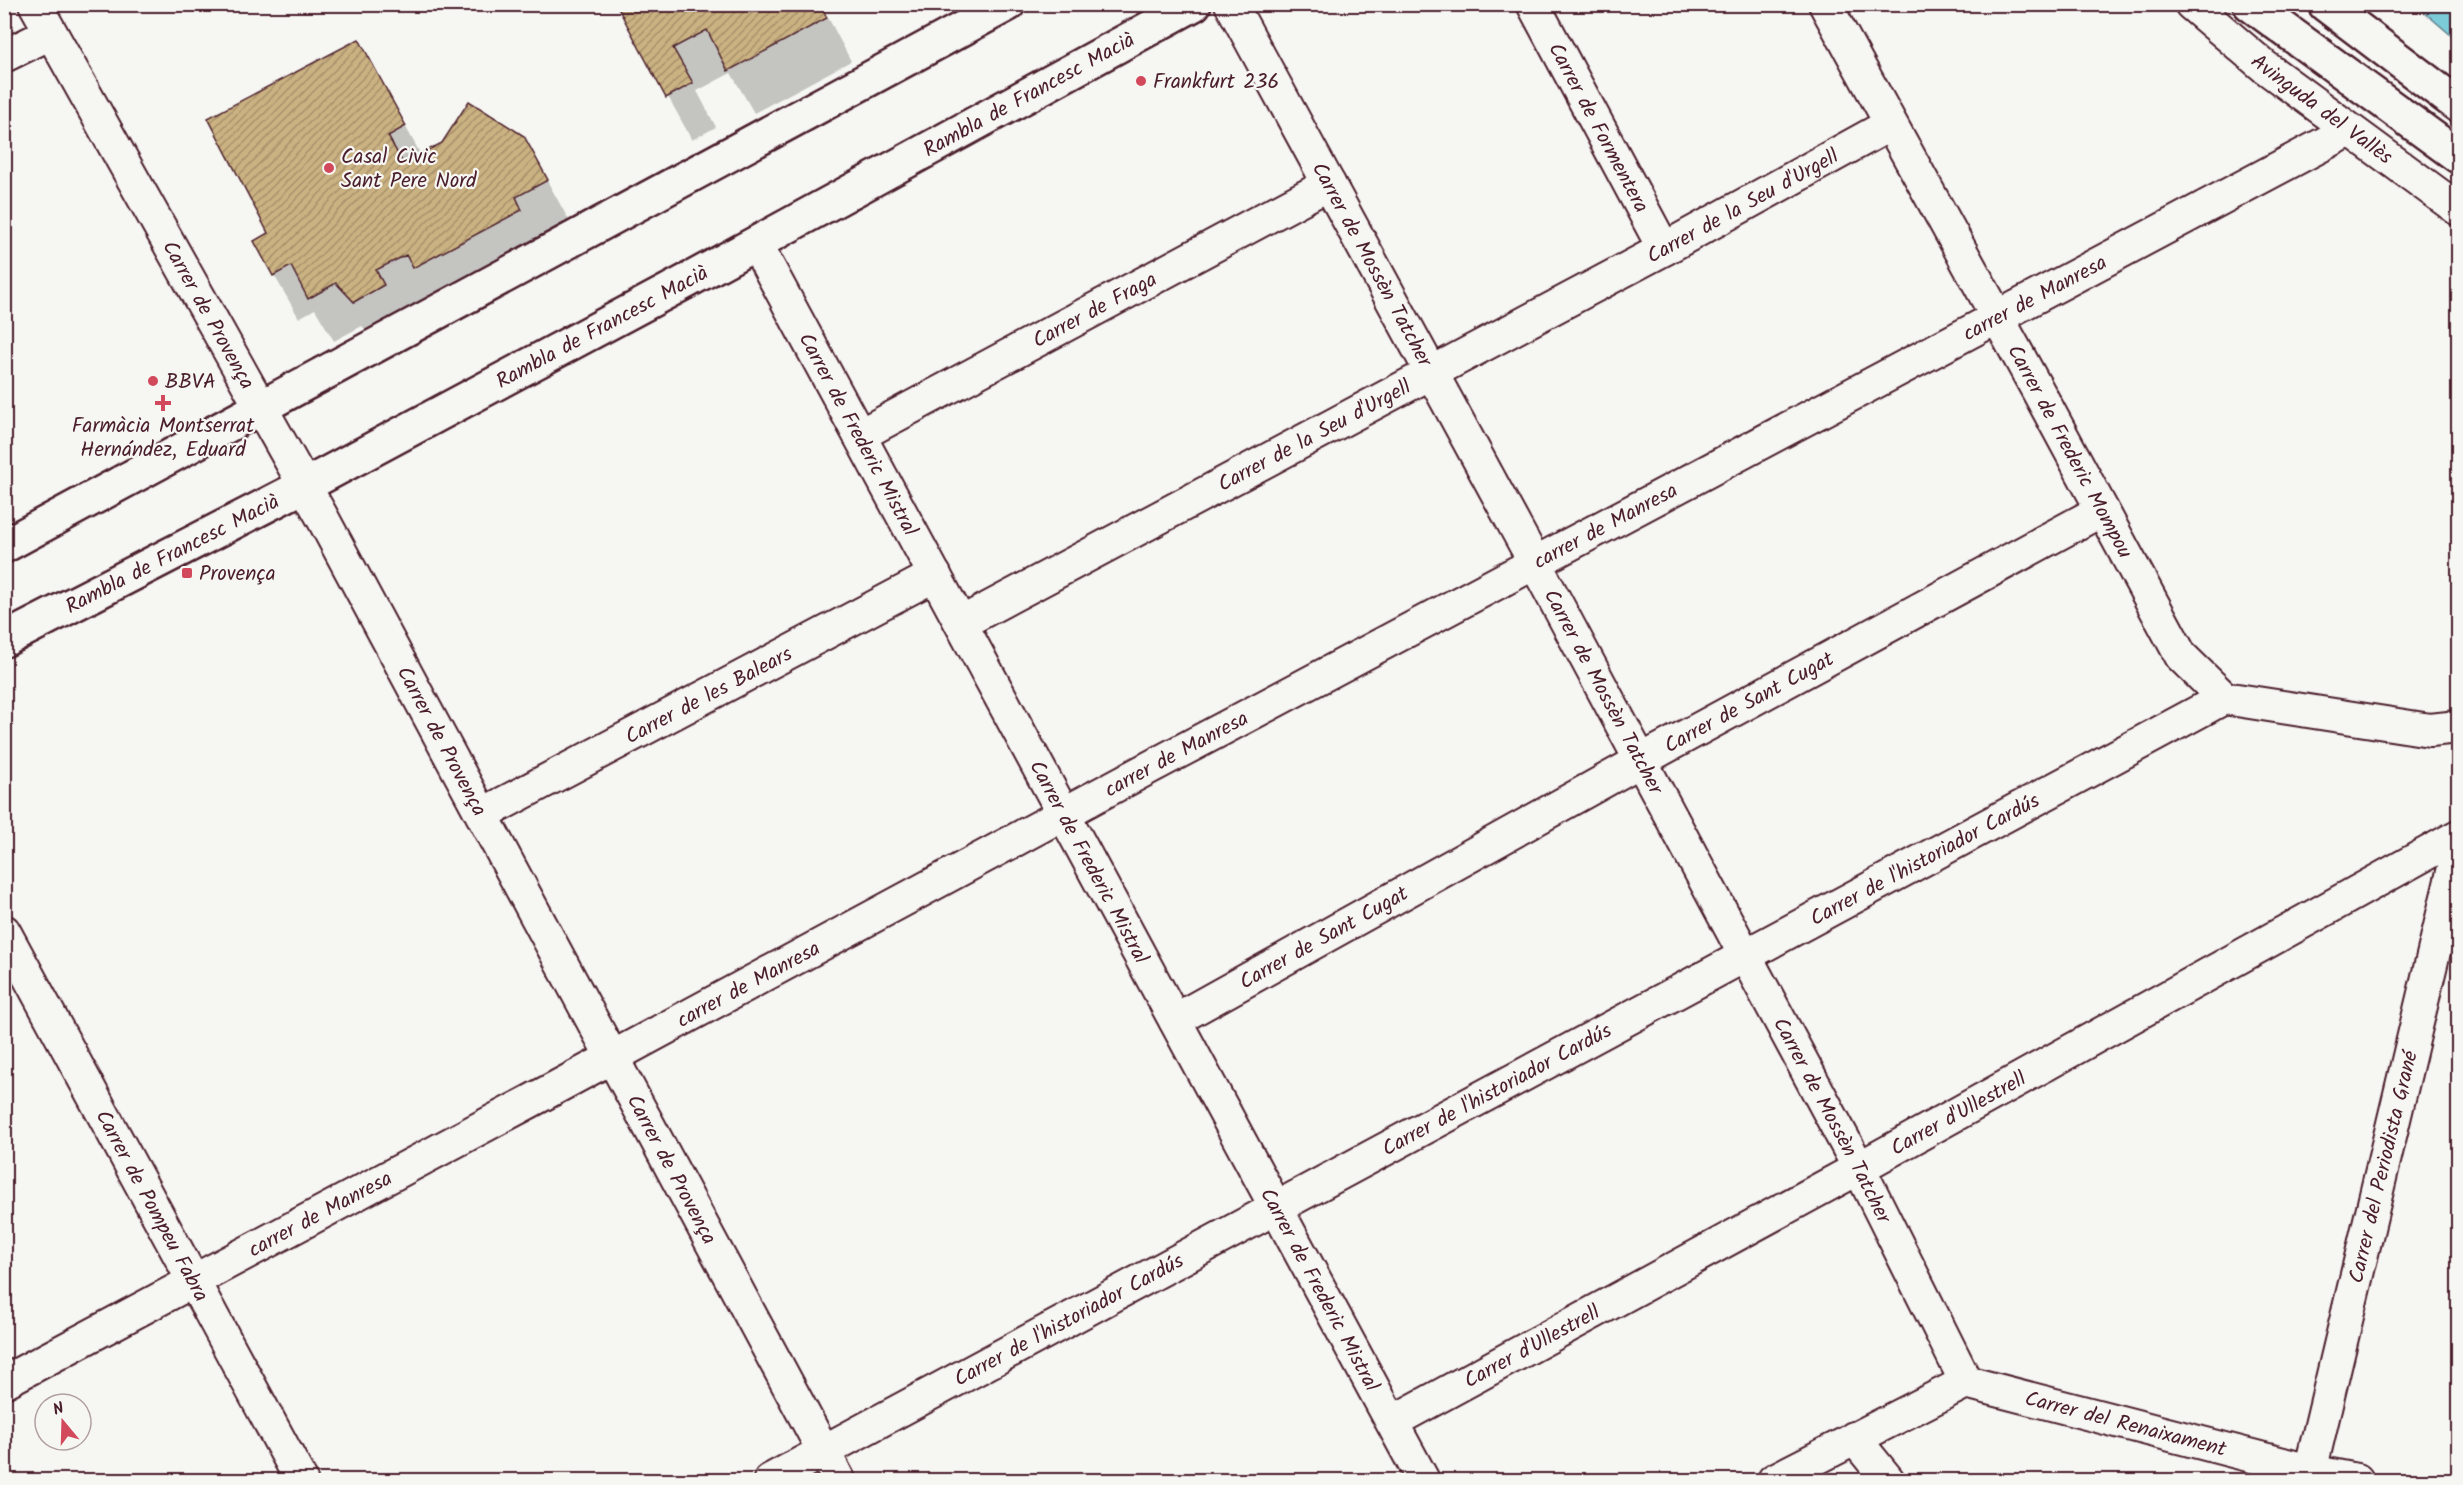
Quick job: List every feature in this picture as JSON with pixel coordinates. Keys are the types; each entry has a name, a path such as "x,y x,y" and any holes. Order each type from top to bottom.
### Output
{"street":[{"name":"Carrer de Provença","path":"36,4 305,485 839,1480"},
{"path":"4,546 1008,4"},
{"name":"Rambla de Francesc Macià","path":"4,640 305,485 756,244 1194,4"},
{"name":"Carrer de Mossèn Tatcher","path":"1231,4 1535,563 1859,1168 1965,1382"},
{"name":"Carrer de Formentera","path":"1533,4 1664,249"},
{"name":"Carrer de Frederic Mompou","path":"1825,4 1889,125 2181,656 2224,698"},
{"name":"Avinguda del Vallès","path":"2191,4 2265,67 2458,209"},
{"name":"Avinguda del Vallès","path":"2250,4 2458,156"},
{"path":"2325,4 2458,105"},
{"path":"4,56 51,33"},
{"name":"Carrer de la Seu d'Urgell","path":"961,623 1664,249 1889,125"},
{"name":"carrer de Manresa","path":"4,1382 1064,813 2350,130"},
{"name":"Carrer de Fraga","path":"860,435 1329,184"},
{"name":"Carrer de Frederic Mistral","path":"756,244 1423,1480"},
{"name":"Carrer de Sant Cugat","path":"1175,1020 1640,761 2102,510"},
{"name":"Carrer de les Balears","path":"483,814 935,575"},
{"path":"2224,698 2430,730 2458,727"},
{"name":"Carrer de l'historiador Cardús","path":"770,1480 2224,698"},
{"name":"Carrer d'Ullestrell","path":"1392,1422 1859,1168 2458,836"},
{"name":"Carrer del Periodista Grané","path":"2309,1476 2458,851"},
{"name":"Carrer de Pompeu Fabra","path":"4,931 301,1480"},
{"path":"1774,1480 1965,1382"},
{"name":"Carrer del Renaixament","path":"1965,1382 2309,1476 2357,1480"},
{"path":"1854,1438 1888,1480"}],"water":[{"path":"2416,5 2458,5 2458,41"}],"building":[{"path":"616,4 820,4 827,18 728,71 707,30 673,48 693,83 666,98"},
{"path":"359,39 406,126 388,136 403,163 442,143 469,101 524,136 548,180 516,197 522,210 413,268 406,255 376,270 384,285 354,302 336,283 308,299 291,266 273,276 254,241 268,233 208,118"}],"place":[{"name":"Frankfurt 236","path":"1141,81"},
{"name":"Casal Civic Sant Pere Nord","path":"329,168"},
{"name":"BBVA","path":"153,381"},
{"name":"Farmàcia Montserrat Hernández, Eduard","path":"163,403"},
{"name":"Provença","path":"187,573"}]}
